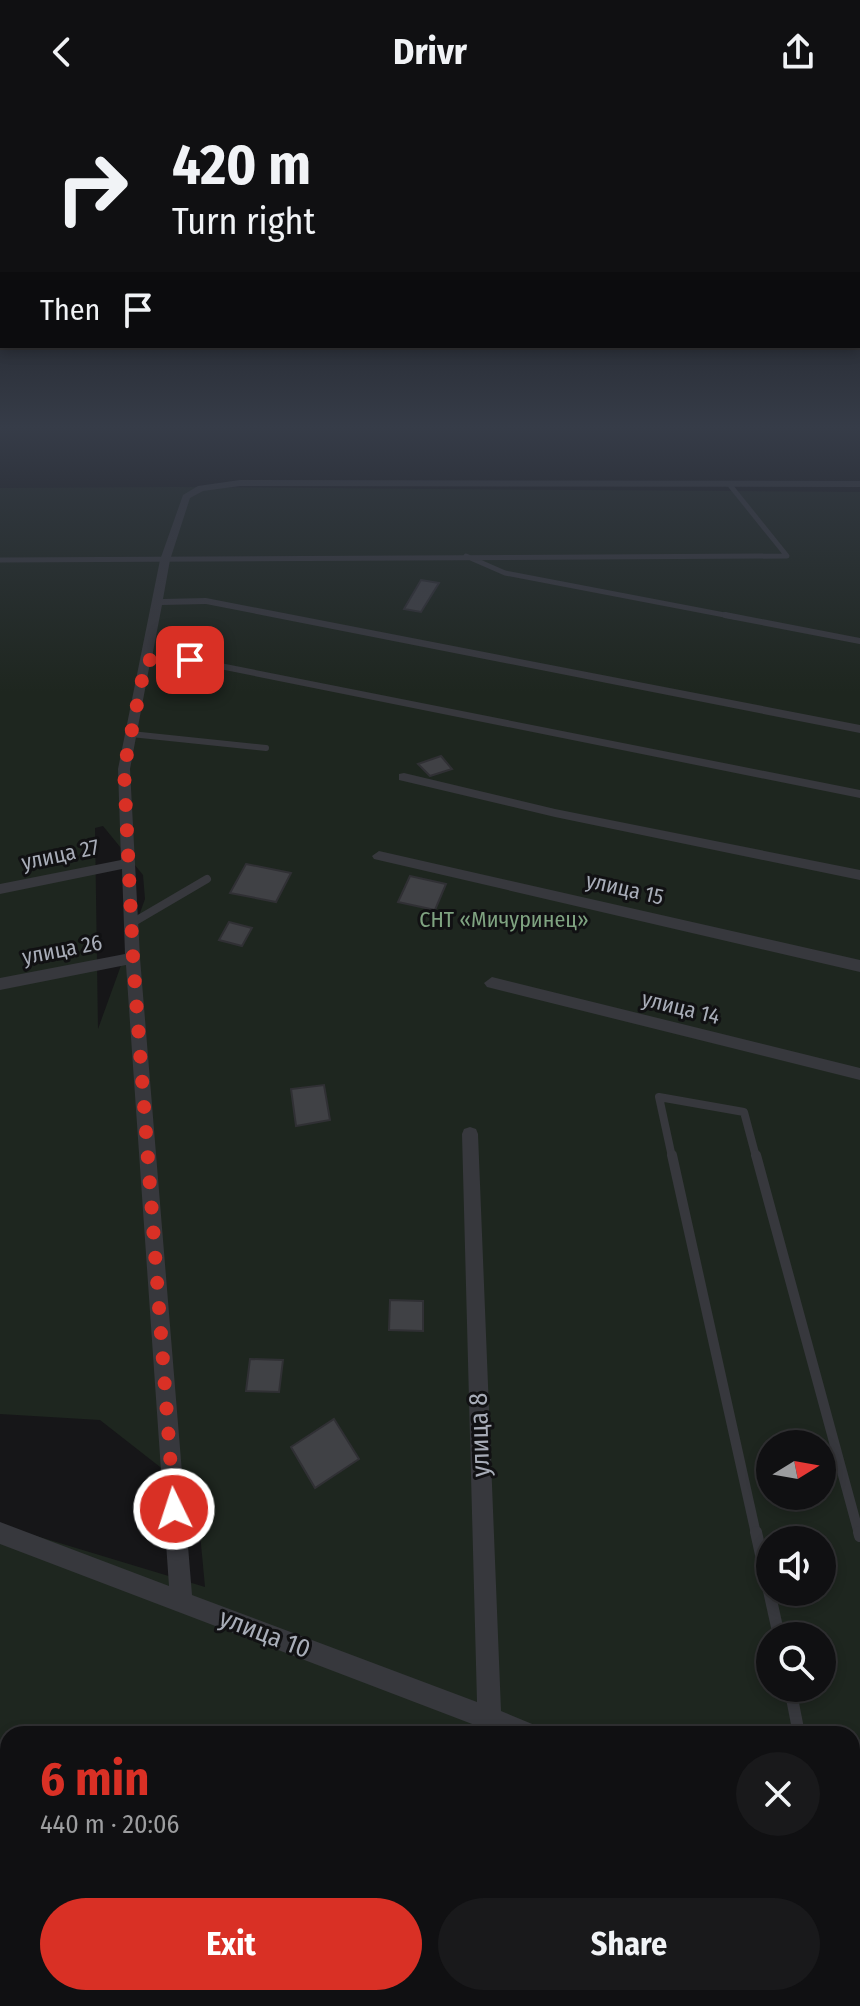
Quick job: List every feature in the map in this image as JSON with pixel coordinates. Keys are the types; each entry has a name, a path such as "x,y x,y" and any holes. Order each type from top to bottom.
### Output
{"street":[{"path":"180,514 165,560 124,769 133,958 181,1601"},
{"path":"157,602 206,601 860,729"},
{"path":"146,660 190,660 860,794"},
{"path":"404,777 555,813 860,875"},
{"name":"улица 15","path":"379,856 860,966"},
{"name":"улица 27","path":"0,889 130,863"},
{"name":"улица 26","path":"0,984 133,958"},
{"name":"улица 14","path":"492,983 860,1074"},
{"name":"улица 8","path":"470,1134 492,1726"},
{"name":"улица 10","path":"0,1533 181,1601 492,1726"}],"lane":[{"path":"0,560 462,555 787,556 753,514"},
{"path":"462,555 505,573 860,641"},
{"path":"131,734 266,748"},
{"path":"132,923 207,879"},
{"path":"776,1622 659,1097 744,1112 860,1536"},
{"path":"793,1702 797,1726"}],"green space":[{"name":"СНТ «Мичуринец»","path":"0,514 860,514 860,1726 0,1726 0,1525 205,1587 197,1501 169,1474 100,1420 0,1414","holes":["103,826 143,875 145,899 98,1029 95,828"]}],"building":[{"path":"421,580 439,583 421,612 404,609"},
{"path":"441,756 452,769 430,776 418,764"},
{"path":"246,864 291,873 276,902 230,893"},
{"path":"410,876 446,884 435,910 398,902"},
{"path":"229,922 252,928 242,946 219,940"},
{"path":"324,1085 330,1120 296,1126 291,1089"},
{"path":"390,1300 423,1301 423,1331 389,1330"},
{"path":"250,1359 283,1360 279,1392 246,1391"},
{"path":"334,1419 359,1459 315,1488 291,1447"}],"route":[{"path":"174,1509 133,958 124,769 146,660 190,660"}]}
